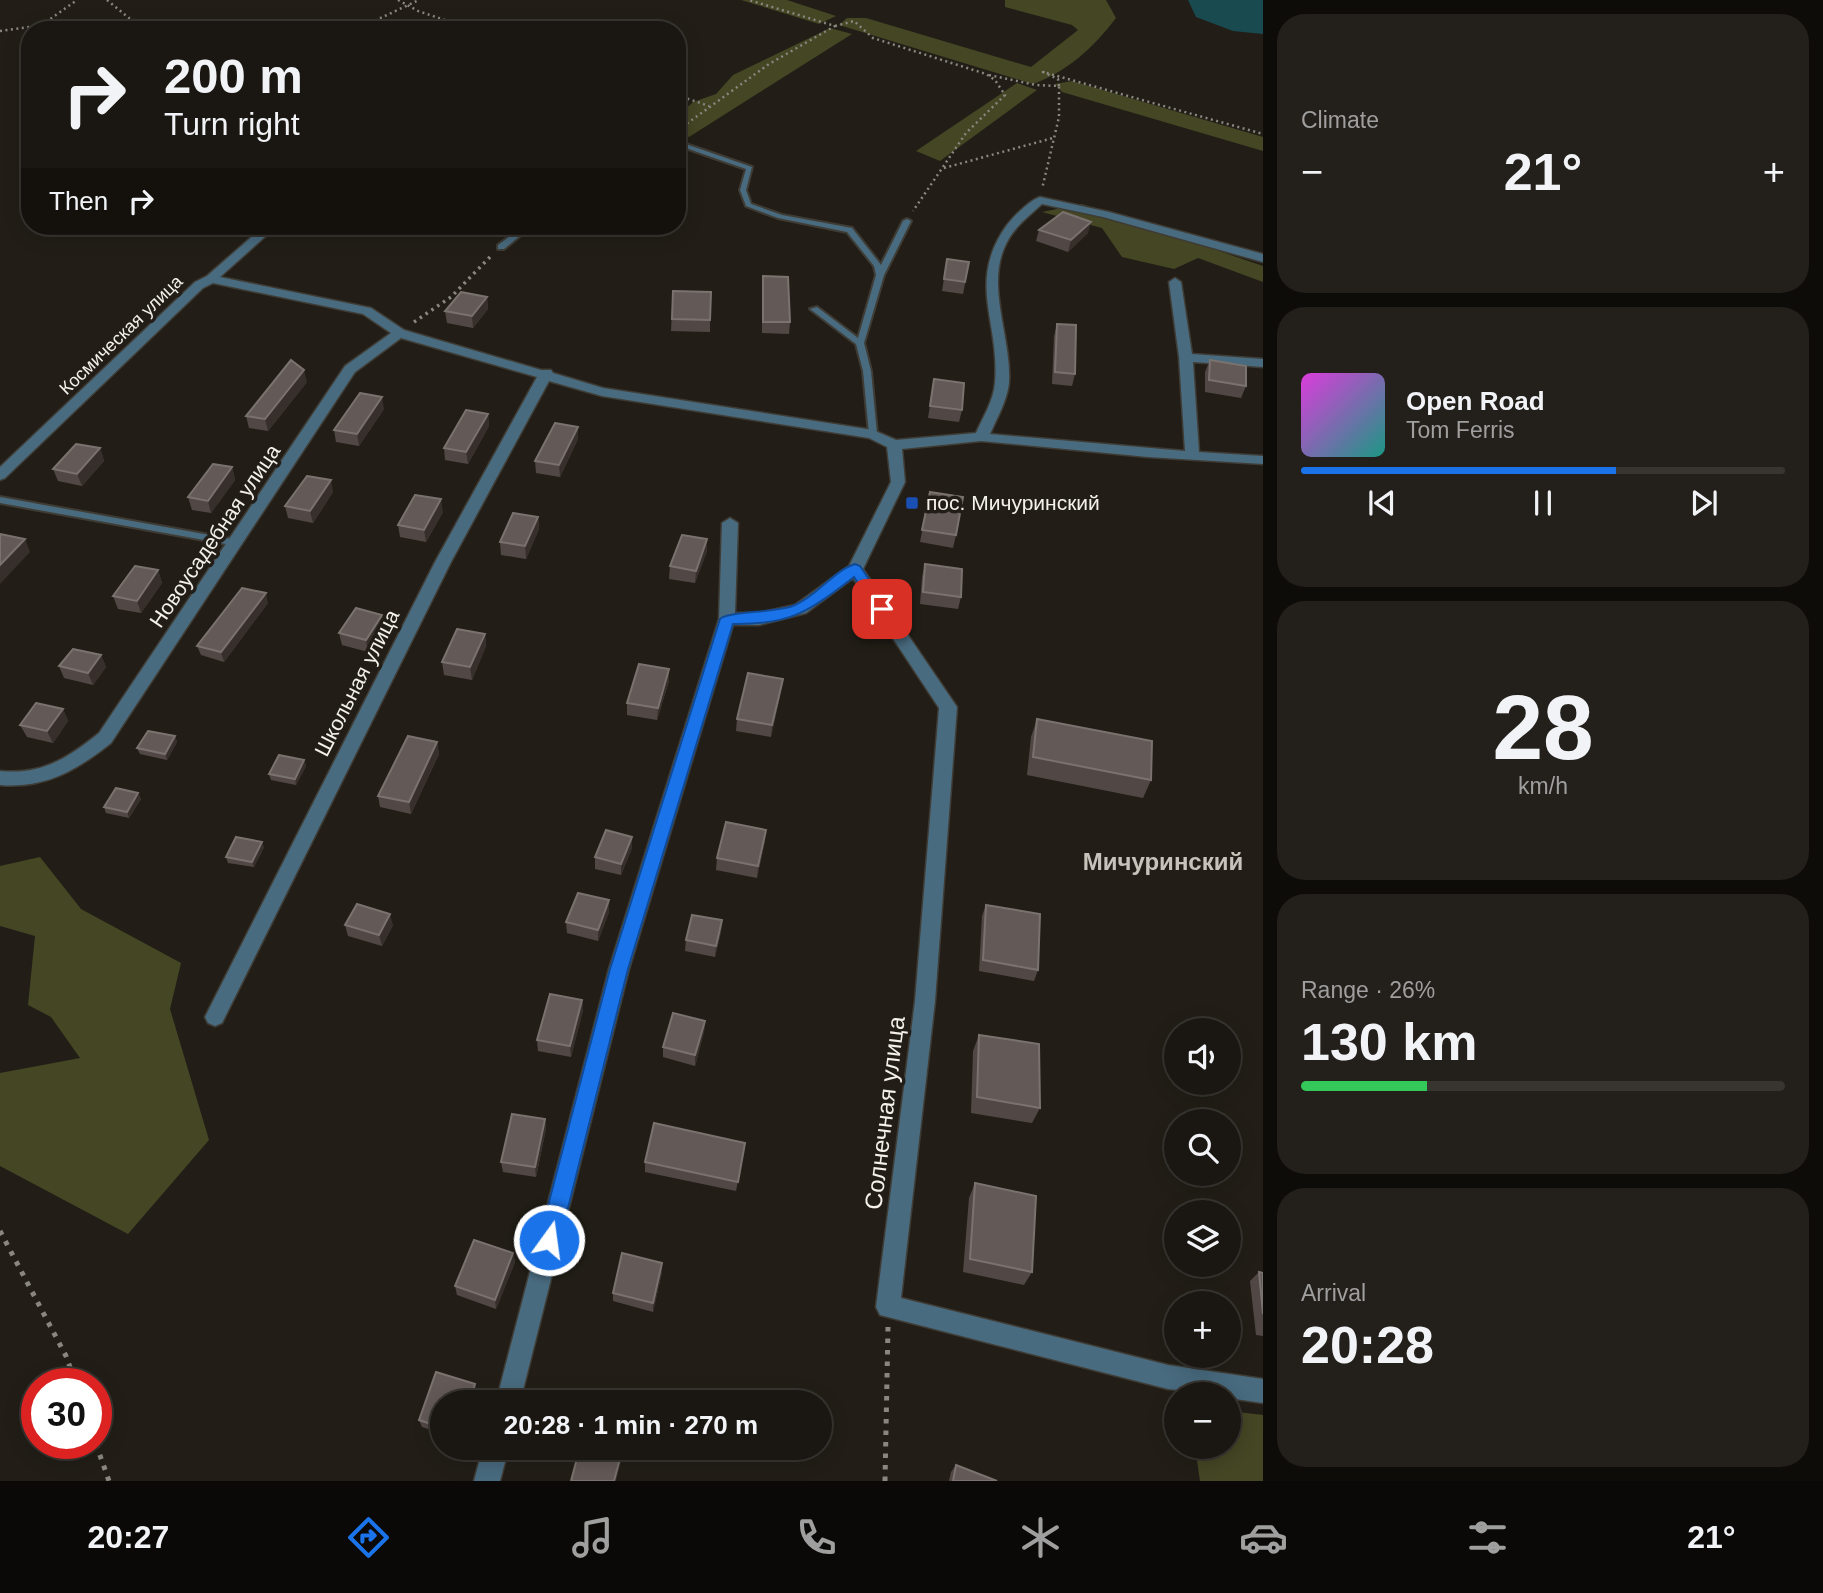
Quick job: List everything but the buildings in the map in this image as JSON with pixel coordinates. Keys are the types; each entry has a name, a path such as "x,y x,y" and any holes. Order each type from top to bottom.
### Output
{"street":[{"path":"981,437 1002,383 990,268 1004,233 1040,200 1105,214 1263,258"},
{"name":"Космическая улица","path":"0,475 199,285 211,279 261,235"},
{"path":"211,279 368,311 399,333 546,373 602,392 873,434 894,444 981,437 1263,460"},
{"path":"1175,282 1186,357 1192,456"},
{"name":"Новоусадебная улица","path":"0,778 24,781 69,767 106,738 350,369 399,333"},
{"path":"1186,357 1263,363"},
{"name":"Школьная улица","path":"215,1017 443,562 546,373"},
{"path":"727,619 760,619 800,609 855,569 898,482 894,444"},
{"path":"511,1390 619,969 727,619 730,523"},
{"name":"Солнечная улица","path":"855,569 948,707 925,1000 888,1307"},
{"path":"888,1307 1168,1377 1263,1391"},
{"path":"487,1481 493,1460"}],"lane":[{"path":"686,146 750,168 743,190 748,205 780,217 849,230 878,267 880,275"},
{"path":"873,434 867,370 860,343 880,275 907,221"},
{"path":"501,247 516,235"},
{"path":"814,309 860,343"},
{"path":"0,500 237,543"}],"path":[{"path":"48,21 77,0"},
{"path":"107,0 136,21"},
{"path":"398,0 451,21"},
{"path":"374,21 419,0"},
{"path":"749,0 835,26"},
{"path":"686,124 769,64 835,26 854,21 873,38 986,74 1036,85 1059,86"},
{"path":"0,31 21,28"},
{"path":"1040,200 1059,117 1058,79 1042,72 1263,134"},
{"path":"907,221 966,133 1005,95 995,80 986,74"},
{"path":"686,98 710,106"},
{"path":"943,169 1054,138"},
{"path":"399,333 451,297 501,247"},
{"path":"0,1231 70,1368"},
{"path":"885,1481 888,1307"},
{"path":"101,1459 109,1481"}],"green space":[{"path":"741,0 787,0 836,16 819,24"},
{"path":"1005,0 1106,0 1116,18 1098,39 1069,65 1033,84 839,25 847,18 866,18 1031,67 1078,30 1072,25 1005,7"},
{"path":"830,28 852,34 689,137 686,136 686,109 693,102 716,94 733,75"},
{"path":"1072,81 1263,137 1263,151 1062,92 1055,84"},
{"path":"1017,83 1037,90 940,161 916,151"},
{"path":"1082,204 1263,266 1263,282 1198,258 1174,269 1122,257 1102,228 1042,212"},
{"path":"40,857 81,909 181,963 170,1009 209,1140 128,1234 0,1166 0,1073 80,1058 51,1017 28,1005 35,936 0,926 0,866"},
{"path":"1241,1412 1263,1415 1263,1481 1200,1481 1197,1459 1241,1459"}],"water":[{"path":"1188,0 1263,0 1263,34 1233,31 1196,17"}],"place":[{"name":"пос. Мичуринский","path":"912,503"}],"district":[{"name":"Мичуринский","path":"1163,862"}],"route":[{"path":"549,1240 619,969 727,619 760,619 800,609 855,569 882,609"}]}
